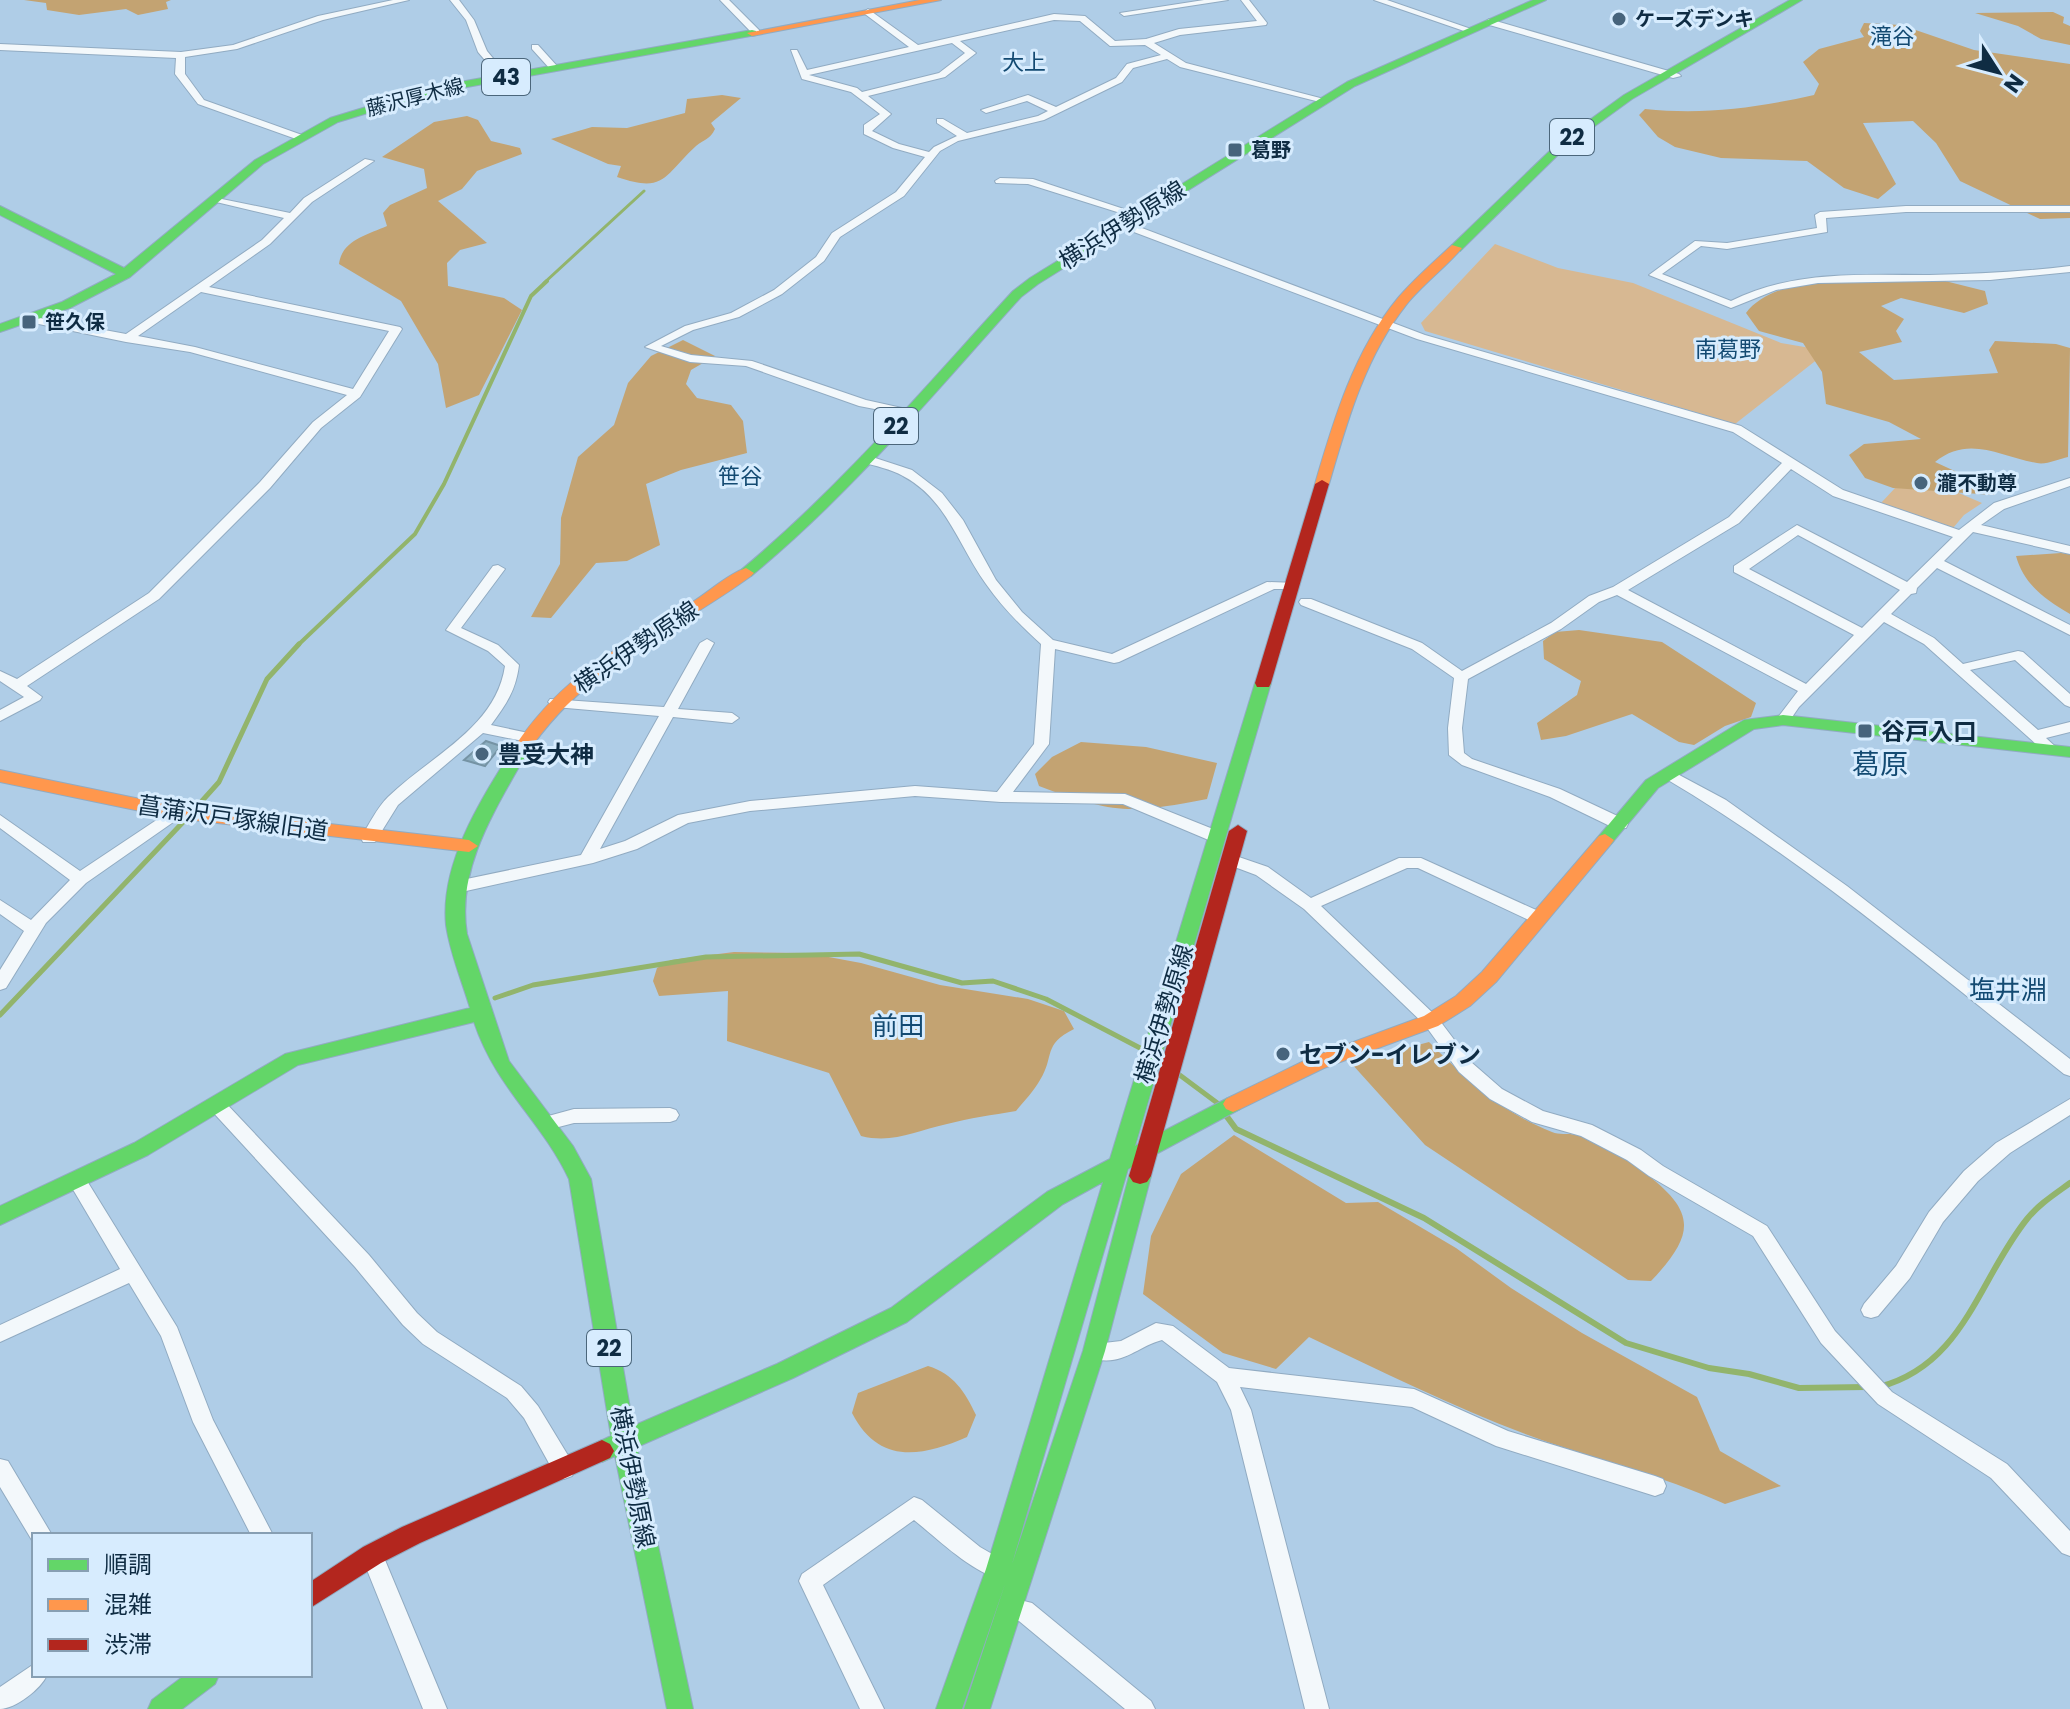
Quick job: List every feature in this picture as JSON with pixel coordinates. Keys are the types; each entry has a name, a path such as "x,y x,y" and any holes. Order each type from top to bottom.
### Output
{"main road":[{"name":"藤沢厚木線","path":"0,328 79,299 126,274 271,153 299,137 388,101 504,77 936,0"},
{"name":"横浜伊勢原線","path":"680,1709 624,1443 586,1204 568,1152 509,1078 481,1013 459,941 457,887 469,846 528,737 555,702 590,674 737,580 772,553 866,459 1017,294 1321,101 1369,75 1541,0"},
{"name":"横浜伊勢原線","path":"949,1709 998,1569 1350,391 1391,325 1572,149 1672,75 1797,0"},
{"name":"横浜伊勢原線","path":"1672,75 1812,0"},
{"path":"2,213 126,274"},
{"name":"横浜伊勢原線","path":"977,1709 1094,1351 1230,859 1368,385 1391,325"},
{"path":"312,1595 372,1555 624,1443 899,1315 1055,1198 1120,1162 1317,1063 1431,1021 1463,1001 1489,977 1652,784 1750,724 1783,720 2070,752"},
{"name":"菖蒲沢戸塚線旧道","path":"0,776 186,814 369,838 469,846"},
{"path":"0,1216 141,1149 273,1069 303,1055 481,1013"},
{"path":"161,1709 203,1677"}],"street":[{"path":"0,47 181,55 234,47 321,18 405,0"},
{"path":"454,0 470,20 483,52 504,77"},
{"path":"724,0 756,32"},
{"path":"1124,13 1224,0"},
{"path":"803,74 1042,19 1074,16 1113,44 1147,42 1179,32 1263,23 1245,0"},
{"path":"1378,0 1470,30"},
{"path":"868,12 916,48"},
{"path":"1489,22 1672,75"},
{"path":"860,95 942,75 971,53 952,39"},
{"path":"1147,42 1183,65 1321,101"},
{"path":"535,47 554,68"},
{"path":"794,52 803,74 860,95 886,114 867,127 867,132 896,146 931,156"},
{"path":"181,55 180,74 201,102 299,137"},
{"path":"907,413 834,394 748,363 690,358 651,347 689,328 735,315 778,292 820,259 836,235 850,223 900,194 931,156 963,135 1009,127 1057,111 1119,80 1130,66 1167,56"},
{"path":"986,110 1028,98 1057,111"},
{"path":"940,121 963,135"},
{"path":"126,339 266,242 308,200 369,161"},
{"path":"1000,181 1029,181 1391,325 1737,429 1762,442 1838,493 1965,531 2070,550"},
{"path":"216,199 291,216"},
{"path":"2070,209 1906,209 1820,215 1823,230 1727,246 1699,243 1654,275 1731,305 1759,291 1822,279 2070,269"},
{"path":"17,686 154,596 265,485 317,425 356,394 396,329 199,288"},
{"path":"29,319 191,349 356,394"},
{"path":"866,459 908,473 937,496 956,520 990,581 1017,615 1048,643 1114,659 1272,585 1292,586"},
{"path":"1461,677 1556,626 1594,599 1618,590 1734,520 1789,463"},
{"path":"1783,720 1807,690 1911,590 1965,531 1999,506 2070,482"},
{"path":"1865,635 1739,569 1797,529 1911,590"},
{"path":"1936,562 2070,631"},
{"path":"369,838 391,803 478,727 508,691 513,678 512,665 493,648 453,630 498,569"},
{"path":"1618,590 1807,690"},
{"path":"1306,602 1417,646 1461,677"},
{"path":"1884,616 1929,641 2051,750"},
{"path":"587,859 707,643"},
{"path":"1001,797 1041,744 1048,643"},
{"path":"1962,668 2018,655 2070,702"},
{"path":"0,675 35,697 0,716"},
{"path":"1461,677 1455,728 1457,755 1467,762 1555,793 1620,824"},
{"path":"555,702 668,709 732,718"},
{"path":"478,727 528,737"},
{"path":"2035,736 2070,727"},
{"path":"1668,774 1720,804 1841,890 2070,1069"},
{"path":"457,887 587,859 631,845 684,819 750,806 915,791 1001,797 1125,799 1217,837"},
{"path":"0,984 33,929 80,879 186,814"},
{"path":"2,824 80,879"},
{"path":"1230,859 1262,871 1310,905 1431,1021 1465,1067 1496,1094 1538,1117 1586,1130 1634,1155 1760,1231 1828,1337 1885,1398 1999,1471 2070,1546"},
{"path":"1310,905 1325,895 1405,862 1421,863 1539,918"},
{"path":"0,906 33,929"},
{"path":"216,1104 362,1261 410,1319 430,1338 514,1392 531,1412 564,1469"},
{"path":"1871,1310 1903,1272 1936,1217 1971,1176 2003,1148 2070,1106"},
{"path":"547,1123 574,1116 670,1115"},
{"path":"77,1181 130,1273 170,1333 203,1422 261,1533"},
{"path":"0,1334 130,1273"},
{"path":"1094,1351 1124,1350 1156,1331 1166,1332 1224,1376 1241,1410 1317,1709"},
{"path":"1224,1376 1414,1398 1503,1439 1655,1486"},
{"path":"0,1468 40,1533"},
{"path":"872,1709 810,1581 914,1507 972,1554 998,1569"},
{"path":"372,1555 435,1709"},
{"path":"1012,1609 1024,1611 1143,1709"},
{"path":"0,1701 32,1677"}],"shaded area":[{"path":"24,0 171,0 166,2 168,9 138,15 126,9 79,15 47,10 46,3"},
{"path":"2053,12 2064,17 2063,23 2070,26 2070,45 2041,39 2018,26 1975,13"},
{"path":"1864,23 1901,25 1974,50 2070,64 2070,218 2040,219 1960,181 1936,143 1913,121 1863,123 1896,184 1878,199 1844,188 1807,161 1721,158 1675,147 1658,137 1639,115 1645,109 1730,109 1814,95 1819,84 1803,62 1819,49 1864,37 1860,31"},
{"path":"722,95 741,98 711,123 715,129 711,135 663,179 655,182 633,182 617,177 621,166 608,164 551,139 592,127 627,128 685,113 687,99"},
{"path":"467,116 478,120 491,141 520,148 522,154 477,171 462,189 438,201 487,243 460,250 447,263 448,286 504,298 522,310 479,395 446,408 438,364 401,301 339,264 350,244 387,226 383,213 390,205 427,188 424,169 382,157 434,122"},
{"path":"1495,244 1558,268 1633,283 1781,343 1828,351 1735,424 1425,331 1421,323"},
{"path":"1865,279 1941,280 1985,291 1988,304 1964,313 1901,298 1881,306 1904,319 1896,331 1902,342 1859,352 1894,380 1998,373 1989,350 1995,341 2056,344 2070,348 2068,457 2041,463 1973,448 1948,454 1935,462 1996,490 1994,495 1893,488 1865,478 1849,455 1864,444 1921,439 1889,422 1826,404 1822,372 1803,343 1759,331 1746,313 1762,299 1783,289 1808,283"},
{"path":"683,340 715,356 691,370 686,384 697,398 731,405 743,421 747,453 681,470 646,484 660,545 627,561 596,563 551,618 531,617 560,564 561,518 578,457 614,425 628,383 651,356"},
{"path":"1910,472 1982,503 1964,515 1953,528 1881,503"},
{"path":"2070,554 2070,614 2030,583 2016,556"},
{"path":"1579,630 1662,642 1756,703 1751,717 1725,726 1694,745 1679,742 1632,714 1566,736 1541,740 1537,723 1577,695 1581,681 1544,659 1543,641 1555,632"},
{"path":"1081,742 1146,747 1217,763 1207,799 1122,809 1086,802 1039,786 1035,774 1052,757"},
{"path":"734,952 807,953 861,963 940,985 1028,999 1064,1011 1074,1029 1057,1040 1040,1080 1016,1111 964,1120 894,1138 861,1136 829,1073 727,1041 728,991 659,996 653,981 657,968 671,960"},
{"path":"1429,1042 1501,1105 1552,1132 1584,1137 1601,1145 1641,1170 1672,1197 1684,1222 1683,1235 1677,1249 1651,1281 1628,1280 1425,1145 1351,1063"},
{"path":"1234,1135 1346,1203 1378,1202 1456,1248 1511,1288 1582,1333 1697,1397 1720,1451 1781,1486 1725,1504 1676,1484 1500,1424 1309,1337 1276,1369 1223,1353 1143,1294 1151,1236 1181,1174"},
{"path":"928,1366 952,1379 972,1407 976,1415 967,1437 918,1452 888,1449 875,1442 852,1413 858,1393"}],"building":[{"name":"豊受大神","path":"486,741 501,746 485,766 464,760"}],"waterway":[{"path":"544,283 644,191"},
{"path":"298,645 415,534 444,484 531,296 547,281"},
{"path":"193,811 219,782 267,679 298,645"},
{"path":"0,1015 187,818"},
{"path":"495,998 533,985 706,957 859,954 962,983 993,981 1046,999 1142,1049"},
{"path":"1177,1073 1220,1105"},
{"path":"1225,1114 1236,1129 1424,1218 1626,1343 1709,1368 1749,1374 1799,1388 1865,1387"},
{"path":"1879,1387 1908,1376 1931,1360 1950,1340 2027,1219 2070,1183"}],"traffic: fast":[{"path":"746,573 852,476 1017,294 1034,281 1351,84 1541,0"},
{"path":"1456,248 1562,145 1628,97 1797,0"},
{"path":"0,328 66,305 113,282 259,162 334,120 432,90 752,33"},
{"path":"0,210 126,274"},
{"path":"949,1709 998,1569 1263,683"},
{"path":"1605,840 1652,784 1750,724 1783,720 2070,752"},
{"path":"520,751 468,849 457,891 457,934 499,1061 557,1140 580,1179 624,1443 680,1709"},
{"path":"0,1216 141,1149 292,1059 481,1013"},
{"path":"602,1451 785,1371 899,1315 1055,1198 1233,1104"},
{"path":"977,1709 1094,1351 1140,1176"},
{"path":"161,1709 203,1677"}],"traffic: slow":[{"path":"752,33 936,0"},
{"path":"1322,484 1353,388 1374,342 1403,300 1456,248"},
{"path":"520,751 540,721 592,672 746,573"},
{"path":"0,776 174,812 469,846"},
{"path":"1233,1104 1317,1063 1431,1021 1463,1001 1489,977 1605,840"}],"traffic: jam":[{"path":"1263,683 1322,484"},
{"path":"1140,1176 1238,831"},
{"path":"312,1595 372,1555 411,1535 602,1451"}],"place":[{"name":"ケーズデンキ","path":"1619,19"},
{"name":"葛野","path":"1235,150"},
{"name":"笹久保","path":"29,322"},
{"name":"瀧不動尊","path":"1921,483"},
{"name":"谷戸入口","path":"1865,731"},
{"name":"豊受大神","path":"482,754"},
{"name":"セブン-イレブン","path":"1283,1054"}],"district":[{"name":"滝谷","path":"1892,36"},
{"name":"大上","path":"1024,62"},
{"name":"南葛野","path":"1728,349"},
{"name":"笹谷","path":"740,476"},
{"name":"葛原","path":"1880,764"},
{"name":"塩井淵","path":"2008,990"},
{"name":"前田","path":"898,1026"}]}
